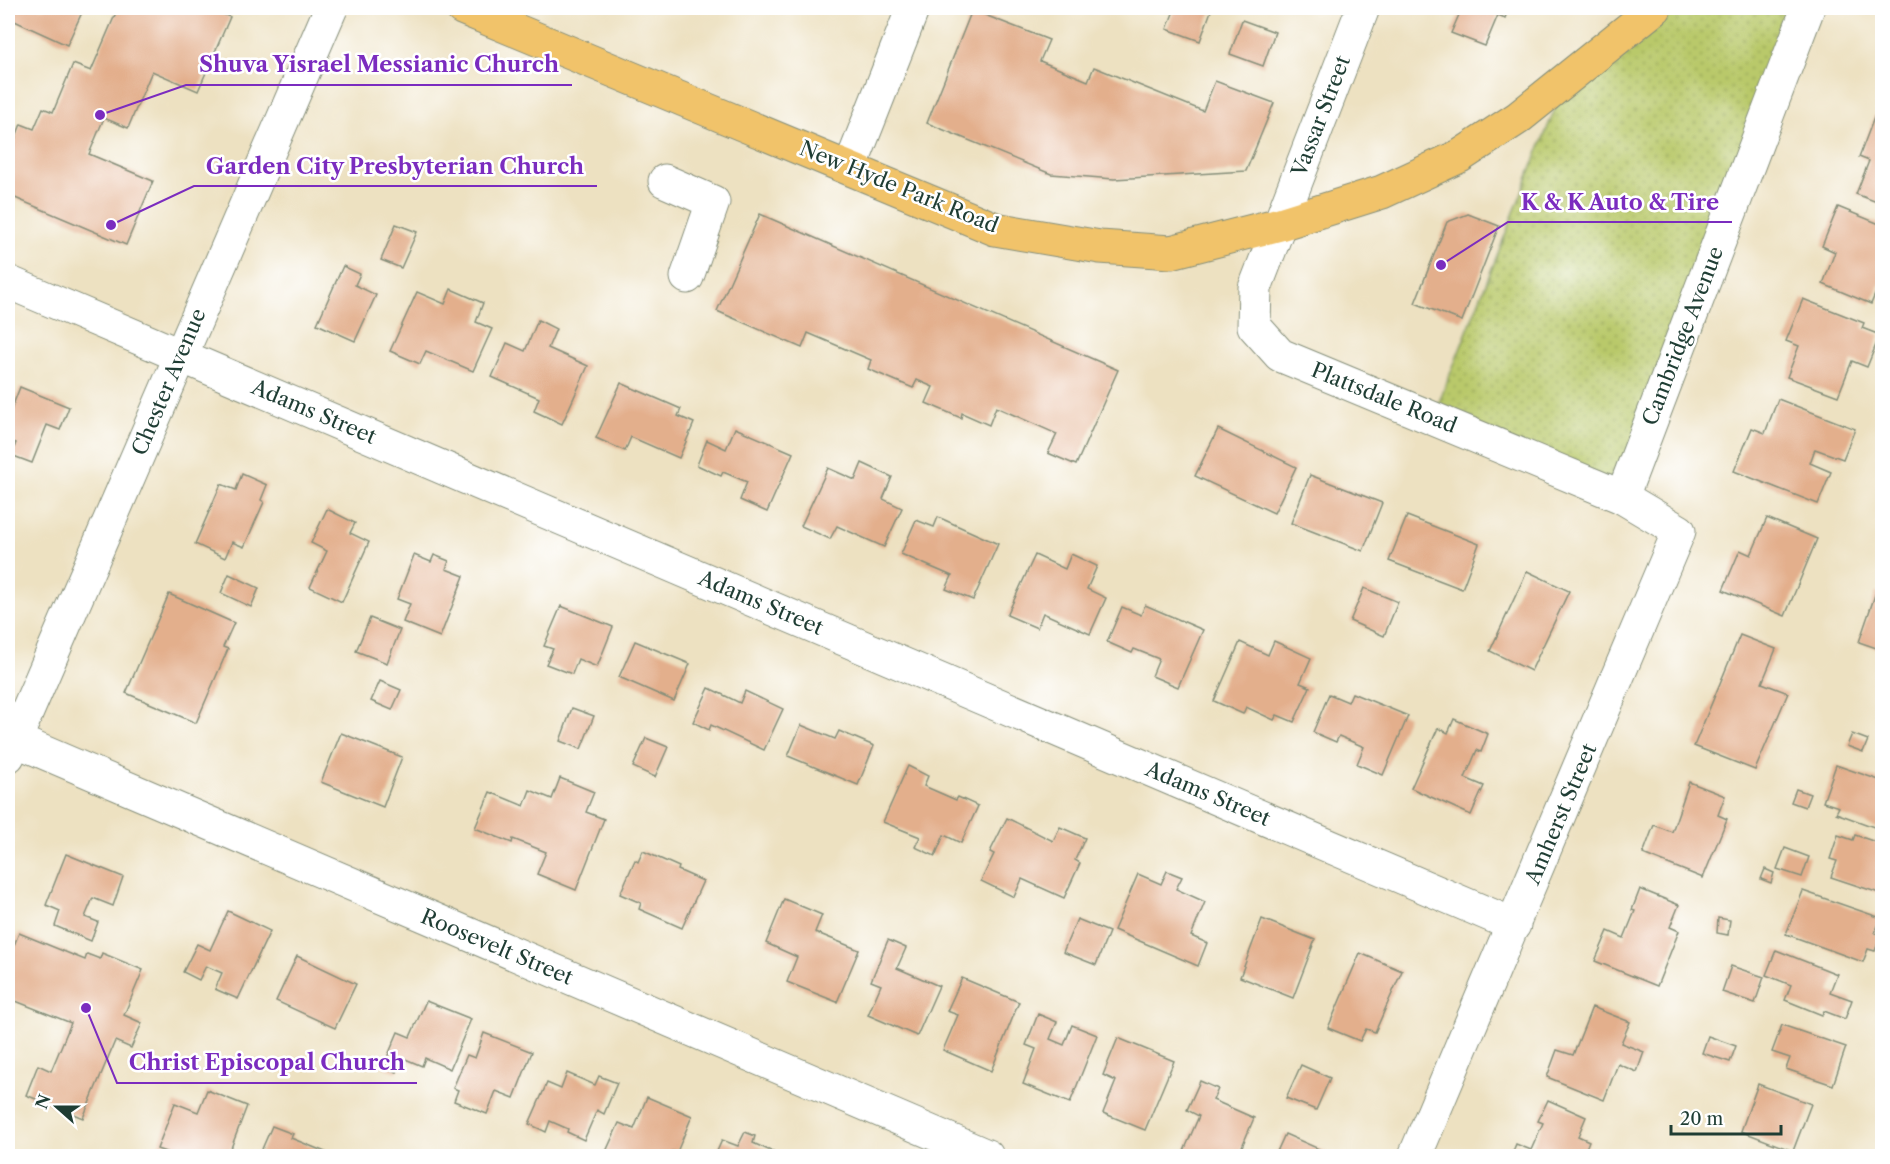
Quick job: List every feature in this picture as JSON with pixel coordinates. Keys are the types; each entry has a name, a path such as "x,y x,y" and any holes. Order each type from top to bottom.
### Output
{"main road":[{"name":"New Hyde Park Road","path":"462,8 995,229 1100,248 1171,252 1280,224 1382,192 1460,156 1518,118 1655,8"}],"street":[{"name":"Chester Avenue","path":"10,744 331,8"},
{"path":"850,168 913,8"},
{"name":"Vassar Street","path":"1280,224 1363,8"},
{"name":"Cambridge Avenue","path":"1622,497 1808,8"},
{"path":"665,181 713,202 687,277"},
{"name":"Plattsdale Road","path":"1280,224 1255,288 1254,326 1280,355 1622,497"},
{"name":"Adams Street","path":"8,282 1514,925"},
{"name":"Amherst Street","path":"1415,1156 1679,531 1622,497"},
{"name":"Roosevelt Street","path":"10,744 987,1156"}],"green space":[{"path":"1670,8 1797,8 1617,484 1436,410 1560,96"}],"building":[{"path":"8,8 84,8 67,45 8,18"},
{"path":"118,8 207,8 230,17 198,91 152,71 128,128 104,118 89,154 153,181 126,245 8,195 8,157 21,124 34,129 43,108 53,112 73,64 91,71"},
{"path":"1175,8 1202,8 1211,11 1200,41 1167,29"},
{"path":"1462,8 1509,8 1505,18 1498,15 1485,46 1451,33"},
{"path":"972,10 1049,40 1040,61 1088,81 1094,67 1203,111 1215,81 1274,103 1246,171 1114,179 1051,174 927,123"},
{"path":"1242,20 1275,32 1263,66 1230,54"},
{"path":"1875,115 1882,118 1882,204 1856,194 1869,161 1859,157"},
{"path":"1838,207 1882,225 1882,278 1871,304 1823,284 1835,252 1822,246"},
{"path":"760,214 1118,370 1076,465 1048,453 1057,434 996,407 989,425 962,413 961,418 926,403 933,387 917,380 913,388 868,369 871,360 808,333 802,348 717,311"},
{"path":"1468,214 1499,226 1462,321 1415,303 1447,222"},
{"path":"396,224 417,232 401,268 381,260"},
{"path":"343,266 360,274 355,285 376,295 355,341 317,324"},
{"path":"451,289 483,303 476,322 492,329 473,371 426,351 420,364 390,351 417,292 445,304"},
{"path":"1803,299 1864,323 1862,328 1880,335 1867,367 1852,361 1838,396 1787,377 1799,346 1786,341"},
{"path":"538,320 556,329 548,348 588,366 562,424 534,411 539,398 492,377 507,343 525,351"},
{"path":"621,383 681,409 678,416 694,423 679,458 631,437 625,451 596,438"},
{"path":"20,387 69,407 60,430 47,425 32,463 11,455 16,443 8,440 8,418"},
{"path":"1778,399 1855,429 1843,459 1815,449 1810,463 1831,472 1818,504 1734,471 1752,428 1765,433"},
{"path":"735,428 793,453 767,512 740,500 747,482 723,472 721,476 697,465 707,440 726,449"},
{"path":"1218,429 1296,467 1274,513 1195,476"},
{"path":"862,463 892,477 883,499 902,508 884,547 837,526 830,539 801,526 828,468 855,480"},
{"path":"242,474 267,485 261,500 264,502 244,547 232,542 225,558 195,544 221,484 236,490"},
{"path":"1310,475 1382,503 1363,551 1291,523"},
{"path":"327,509 355,523 350,533 369,542 342,602 310,587 327,551 311,543"},
{"path":"1407,516 1479,544 1462,589 1389,561"},
{"path":"938,517 998,544 973,600 946,589 952,576 901,554 916,520 934,527"},
{"path":"1767,518 1817,539 1785,616 1723,590 1740,550 1751,555"},
{"path":"1071,554 1097,566 1087,589 1106,598 1090,634 1043,613 1037,628 1007,615 1035,555 1065,569"},
{"path":"414,555 431,562 434,555 449,561 446,569 464,576 440,637 403,622 410,604 397,599"},
{"path":"1527,571 1569,591 1531,671 1490,651"},
{"path":"229,574 259,588 251,607 221,593"},
{"path":"1364,588 1398,602 1384,636 1350,621"},
{"path":"1876,592 1882,594 1882,650 1859,642"},
{"path":"169,594 234,623 223,647 228,649 196,723 126,693"},
{"path":"1145,605 1203,630 1178,687 1152,676 1159,659 1134,649 1132,653 1107,642 1122,607 1141,615"},
{"path":"561,606 613,627 597,667 578,659 572,674 546,664 553,649 544,646"},
{"path":"370,618 400,630 387,663 356,651"},
{"path":"1740,635 1776,649 1762,683 1788,693 1755,770 1694,746"},
{"path":"635,641 690,664 674,701 619,677"},
{"path":"1274,641 1311,658 1300,683 1310,687 1294,722 1277,715 1274,720 1246,707 1243,714 1214,701 1240,642 1268,655"},
{"path":"380,681 401,690 392,710 371,701"},
{"path":"709,688 740,703 745,691 783,709 764,750 711,725 709,730 693,722"},
{"path":"1352,693 1408,716 1383,775 1357,764 1364,747 1339,736 1336,742 1313,732 1329,694 1348,702"},
{"path":"572,708 594,716 581,749 560,741"},
{"path":"1454,719 1488,734 1481,752 1477,750 1465,778 1484,786 1471,815 1411,788 1438,728 1448,733"},
{"path":"801,725 835,739 839,731 874,746 858,785 788,756"},
{"path":"341,733 402,757 383,807 321,782"},
{"path":"1852,734 1868,740 1863,752 1847,746"},
{"path":"646,738 668,747 655,777 633,767"},
{"path":"1836,765 1882,781 1882,830 1836,813 1839,807 1823,802"},
{"path":"908,766 928,776 924,786 956,800 958,797 978,806 961,843 944,835 935,856 915,847 920,837 883,822"},
{"path":"560,778 594,792 586,812 604,819 576,890 537,874 546,852 513,839 512,843 475,828 490,792 524,806 530,790 552,799"},
{"path":"1689,782 1725,796 1718,815 1727,819 1703,878 1643,854 1654,825 1672,832"},
{"path":"1796,789 1810,794 1805,807 1791,802"},
{"path":"1007,818 1053,841 1060,827 1085,838 1075,860 1080,863 1064,898 1022,879 1014,897 981,881 994,854 990,852"},
{"path":"1838,835 1853,840 1855,835 1882,844 1882,894 1831,877 1837,861 1830,859"},
{"path":"1785,848 1809,857 1802,877 1777,869"},
{"path":"643,851 703,881 682,928 639,909 641,903 620,894 635,860 638,862"},
{"path":"66,854 123,877 113,906 93,898 85,917 98,922 91,941 55,926 60,911 46,905"},
{"path":"1765,869 1774,873 1771,883 1761,879"},
{"path":"1167,871 1182,877 1176,889 1205,902 1191,936 1207,943 1198,966 1114,930 1138,874 1161,884"},
{"path":"1640,889 1679,905 1670,927 1679,931 1657,986 1595,961 1608,931 1624,938 1635,911 1632,910"},
{"path":"1803,891 1881,918 1875,933 1881,935 1875,951 1868,949 1863,962 1786,934"},
{"path":"784,899 822,915 815,932 859,950 837,1002 787,982 797,957 766,943"},
{"path":"228,911 270,931 238,999 215,989 222,973 206,966 199,980 183,972 197,944 210,950"},
{"path":"1718,918 1730,920 1728,935 1717,933"},
{"path":"1077,919 1109,932 1096,965 1063,952"},
{"path":"1262,919 1315,940 1293,998 1240,977"},
{"path":"19,933 85,960 87,954 100,959 102,953 143,970 124,1015 142,1023 131,1048 115,1041 83,1118 26,1095 38,1065 51,1071 71,1023 8,998 8,960"},
{"path":"888,940 906,948 897,968 939,986 917,1036 868,1015 881,985 871,981"},
{"path":"1776,950 1837,974 1830,992 1852,1000 1845,1019 1824,1011 1822,1015 1785,1000 1791,985 1766,975"},
{"path":"1360,953 1402,971 1375,1032 1366,1029 1360,1041 1328,1028"},
{"path":"297,956 356,984 335,1028 276,1001"},
{"path":"1731,966 1764,977 1755,1003 1722,992"},
{"path":"962,978 1019,1002 991,1071 943,1050 958,1015 947,1011"},
{"path":"426,1001 471,1019 450,1069 425,1058 422,1066 403,1058 397,1072 383,1067 398,1032 410,1037"},
{"path":"1592,1007 1630,1022 1621,1043 1644,1052 1637,1072 1618,1064 1604,1100 1547,1077 1557,1050 1573,1055"},
{"path":"1038,1014 1057,1022 1050,1039 1064,1045 1072,1025 1097,1035 1070,1103 1023,1084 1036,1049 1026,1045"},
{"path":"1782,1025 1846,1047 1833,1085 1786,1069 1790,1058 1772,1052"},
{"path":"484,1033 532,1052 514,1098 496,1091 487,1114 454,1101 458,1090 453,1088 467,1055 475,1058"},
{"path":"1708,1036 1736,1046 1730,1062 1702,1053"},
{"path":"1118,1038 1174,1061 1145,1130 1103,1113 1116,1081 1103,1075"},
{"path":"1301,1065 1330,1078 1316,1110 1286,1098"},
{"path":"567,1073 595,1085 599,1076 617,1083 604,1114 597,1110 584,1140 550,1121 546,1132 529,1124 547,1083 561,1089"},
{"path":"1200,1081 1218,1089 1213,1100 1254,1118 1238,1156 1196,1156 1184,1151 1199,1116 1187,1110"},
{"path":"1758,1084 1811,1104 1793,1151 1741,1131"},
{"path":"207,1090 247,1106 228,1156 177,1156 157,1149 175,1103 198,1112"},
{"path":"647,1097 692,1116 677,1152 672,1151 670,1156 604,1156 619,1123 634,1129"},
{"path":"1548,1100 1586,1117 1578,1136 1589,1141 1583,1156 1511,1156 1516,1144 1531,1150 1543,1123 1538,1121"},
{"path":"272,1126 293,1134 291,1138 335,1156 259,1156"},
{"path":"745,1132 755,1136 753,1143 775,1153 774,1156 715,1156 722,1140 738,1146"},
{"path":"1285,1134 1326,1152 1324,1156 1275,1156"}],"place":[{"name":"Shuva Yisrael Messianic Church","path":"100,115"},
{"name":"Garden City Presbyterian Church","path":"111,225"},
{"name":"K & K Auto & Tire","path":"1441,265"},
{"name":"Christ Episcopal Church","path":"86,1008"}]}
